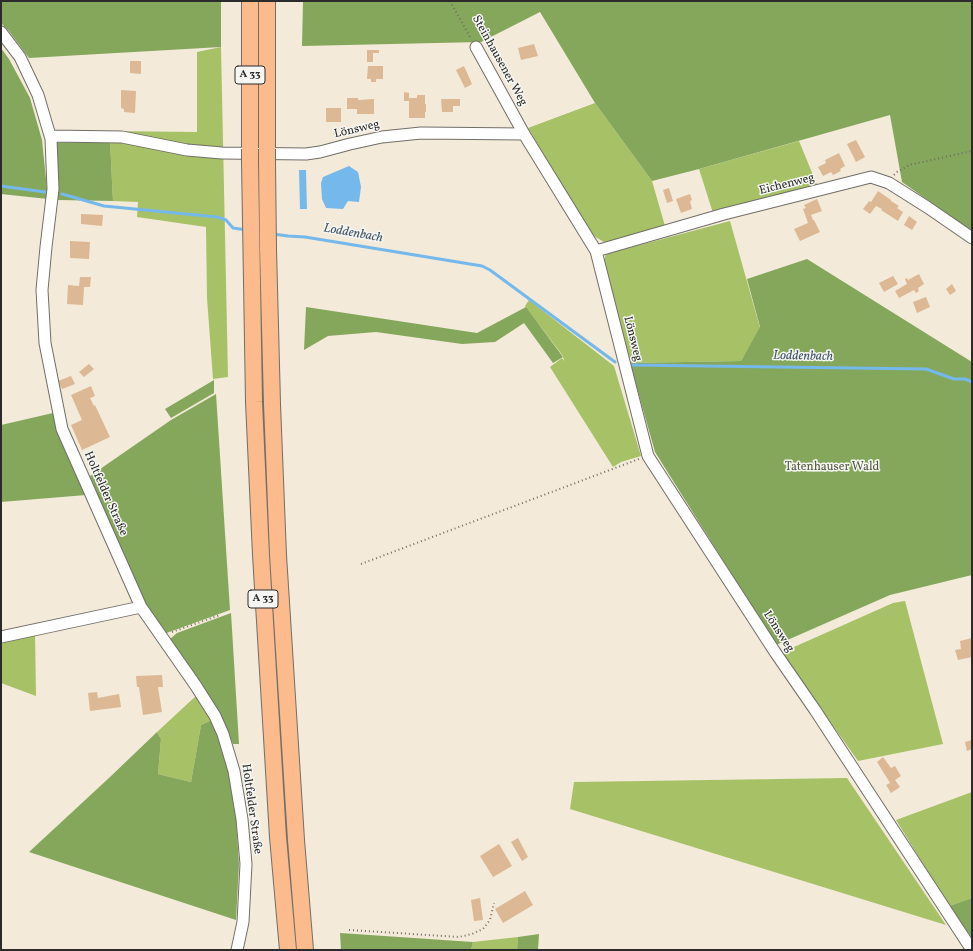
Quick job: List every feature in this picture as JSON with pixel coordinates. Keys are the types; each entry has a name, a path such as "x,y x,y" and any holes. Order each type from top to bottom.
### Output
{"highway":[{"name":"A 33","path":"250,1 250,219 254,402 261,555 278,837 288,950"},
{"name":"A 33","path":"268,1 268,248 272,404 278,555 296,840 305,950"}],"street":[{"name":"Holtfelder Straße","path":"1,32 20,57 32,82 38,95 51,139 53,189 42,290 45,344 62,429 141,606 215,716 223,734 234,771 242,819 246,864 243,922 237,950"},
{"name":"Steinhausener Weg","path":"476,47 524,134"},
{"name":"Lönsweg","path":"50,136 122,137 187,150 222,153 306,154 382,137 421,133 524,134 596,251 648,456 775,652 972,950"},
{"name":"Eichenweg","path":"596,251 724,214 870,177 889,183 972,238"},
{"path":"1,637 141,606"}],"path":[{"name":"Steinhausener Weg","path":"450,1 476,47"},
{"path":"889,183 897,172 909,165 972,151"},
{"path":"361,564 648,456"},
{"path":"162,636 220,615"},
{"path":"349,930 459,937 472,934 483,929 490,920 494,903"}],"green space":[{"path":"1,1 221,1 221,47 29,58 9,31 1,23"},
{"path":"303,1 972,1 972,231 902,182 890,115 652,181 595,103 540,12 481,42 302,46"},
{"path":"221,47 228,377 213,379 207,298 206,227 137,217 138,202 113,201 110,141 107,131 197,132 197,52"},
{"path":"1,48 9,59 30,98 42,140 48,199 1,194"},
{"path":"595,103 652,181 665,226 607,244 591,234 528,128"},
{"path":"110,141 113,201 58,200 56,143"},
{"path":"799,141 818,187 713,213 699,169"},
{"path":"730,221 760,328 741,361 630,363 603,265 606,254"},
{"name":"Tatenhauser Wald","path":"807,259 972,362 972,575 890,595 776,645 655,452 630,363 741,361 760,327 747,279"},
{"path":"529,300 614,366 641,456 621,462 613,467 550,367 562,358 564,361 563,356 525,306"},
{"path":"306,307 477,333 526,307 563,357 553,363 524,323 495,342 462,344 376,332 328,336 304,350"},
{"path":"214,380 214,393 171,418 165,409"},
{"path":"216,394 230,610 161,635 143,606 90,476 171,420"},
{"path":"53,413 86,495 1,502 1,425"},
{"path":"905,601 943,744 858,761 784,657 785,651 893,603"},
{"path":"231,613 239,744 233,744 221,718 170,639 177,633"},
{"path":"35,632 36,696 1,683 1,639"},
{"path":"197,695 212,720 201,725 191,782 158,774 161,739 157,732"},
{"path":"212,720 226,758 236,818 239,864 236,920 29,852 157,732 161,739 158,774 191,782 201,725"},
{"path":"847,778 946,925 570,809 574,782"},
{"path":"972,792 972,898 949,906 896,820"},
{"path":"972,898 972,938 949,906"},
{"path":"340,933 473,942 471,950 341,950"},
{"path":"539,934 538,950 517,950 518,937"},
{"path":"518,937 517,950 471,950 473,942"}],"water":[{"path":"349,166 358,172 361,187 359,202 348,201 343,209 326,208 322,199 321,183 323,177"},
{"path":"299,170 306,170 307,209 300,209"}],"building":[{"path":"534,44 538,56 521,60 518,48"},
{"path":"367,50 379,50 379,53 373,53 373,62 367,62"},
{"path":"130,61 141,61 141,74 130,73"},
{"path":"368,66 383,66 383,79 376,79 376,82 371,82 371,79 367,79"},
{"path":"464,66 472,84 465,88 456,70"},
{"path":"121,90 136,91 135,113 124,112 124,109 121,108"},
{"path":"404,92 409,93 409,98 417,98 417,95 425,95 425,118 409,118 409,101 404,101"},
{"path":"347,98 358,98 358,100 374,99 374,114 357,114 357,109 347,109"},
{"path":"441,99 460,99 460,106 453,106 453,112 442,112"},
{"path":"326,108 341,108 341,122 326,122"},
{"path":"856,140 865,157 856,162 847,144"},
{"path":"839,153 845,166 840,169 841,171 833,175 831,172 823,176 818,167 826,163 825,160"},
{"path":"669,188 673,201 667,203 663,190"},
{"path":"878,191 899,206 897,208 903,212 898,221 876,206 870,214 863,209 869,201 871,202"},
{"path":"690,194 692,209 681,213 676,199"},
{"path":"817,199 822,211 811,215 820,232 800,241 794,229 808,223 803,209 806,208 804,205"},
{"path":"81,214 103,215 102,226 81,224"},
{"path":"909,216 917,222 912,230 904,225"},
{"path":"70,241 90,242 89,259 70,258"},
{"path":"919,274 924,284 918,288 919,291 916,293 914,290 899,298 895,291 907,284 905,279 907,278 908,280"},
{"path":"893,276 898,284 884,292 879,283"},
{"path":"80,277 91,277 90,287 84,287 83,305 67,304 68,285 79,286"},
{"path":"952,284 956,291 950,295 946,289"},
{"path":"926,297 930,307 917,313 913,302"},
{"path":"89,364 94,369 84,377 79,372"},
{"path":"71,376 75,384 62,389 58,381"},
{"path":"91,386 95,396 90,398 94,406 95,405 110,437 82,450 71,425 82,420 71,395"},
{"path":"972,638 972,657 958,660 955,650 961,649 960,641"},
{"path":"162,675 163,687 158,687 162,712 143,715 136,676"},
{"path":"97,692 98,698 119,694 121,707 90,711 88,693"},
{"path":"972,740 972,749 967,751 965,742"},
{"path":"883,757 891,768 895,766 901,776 895,780 900,787 891,793 886,785 890,783 877,762"},
{"path":"518,838 528,857 522,861 511,842"},
{"path":"499,844 512,866 493,877 480,856"},
{"path":"525,891 533,905 503,923 495,909"},
{"path":"480,898 483,920 474,921 471,900"}],"waterway":[{"name":"Loddenbach","path":"1,186 45,192"},
{"name":"Loddenbach","path":"62,194 104,206 217,217 226,220 233,228 247,230"},
{"name":"Loddenbach","path":"273,234 305,237 482,266 490,270 615,362"},
{"name":"Loddenbach","path":"631,365 926,369 954,379 965,379 972,382"}]}
